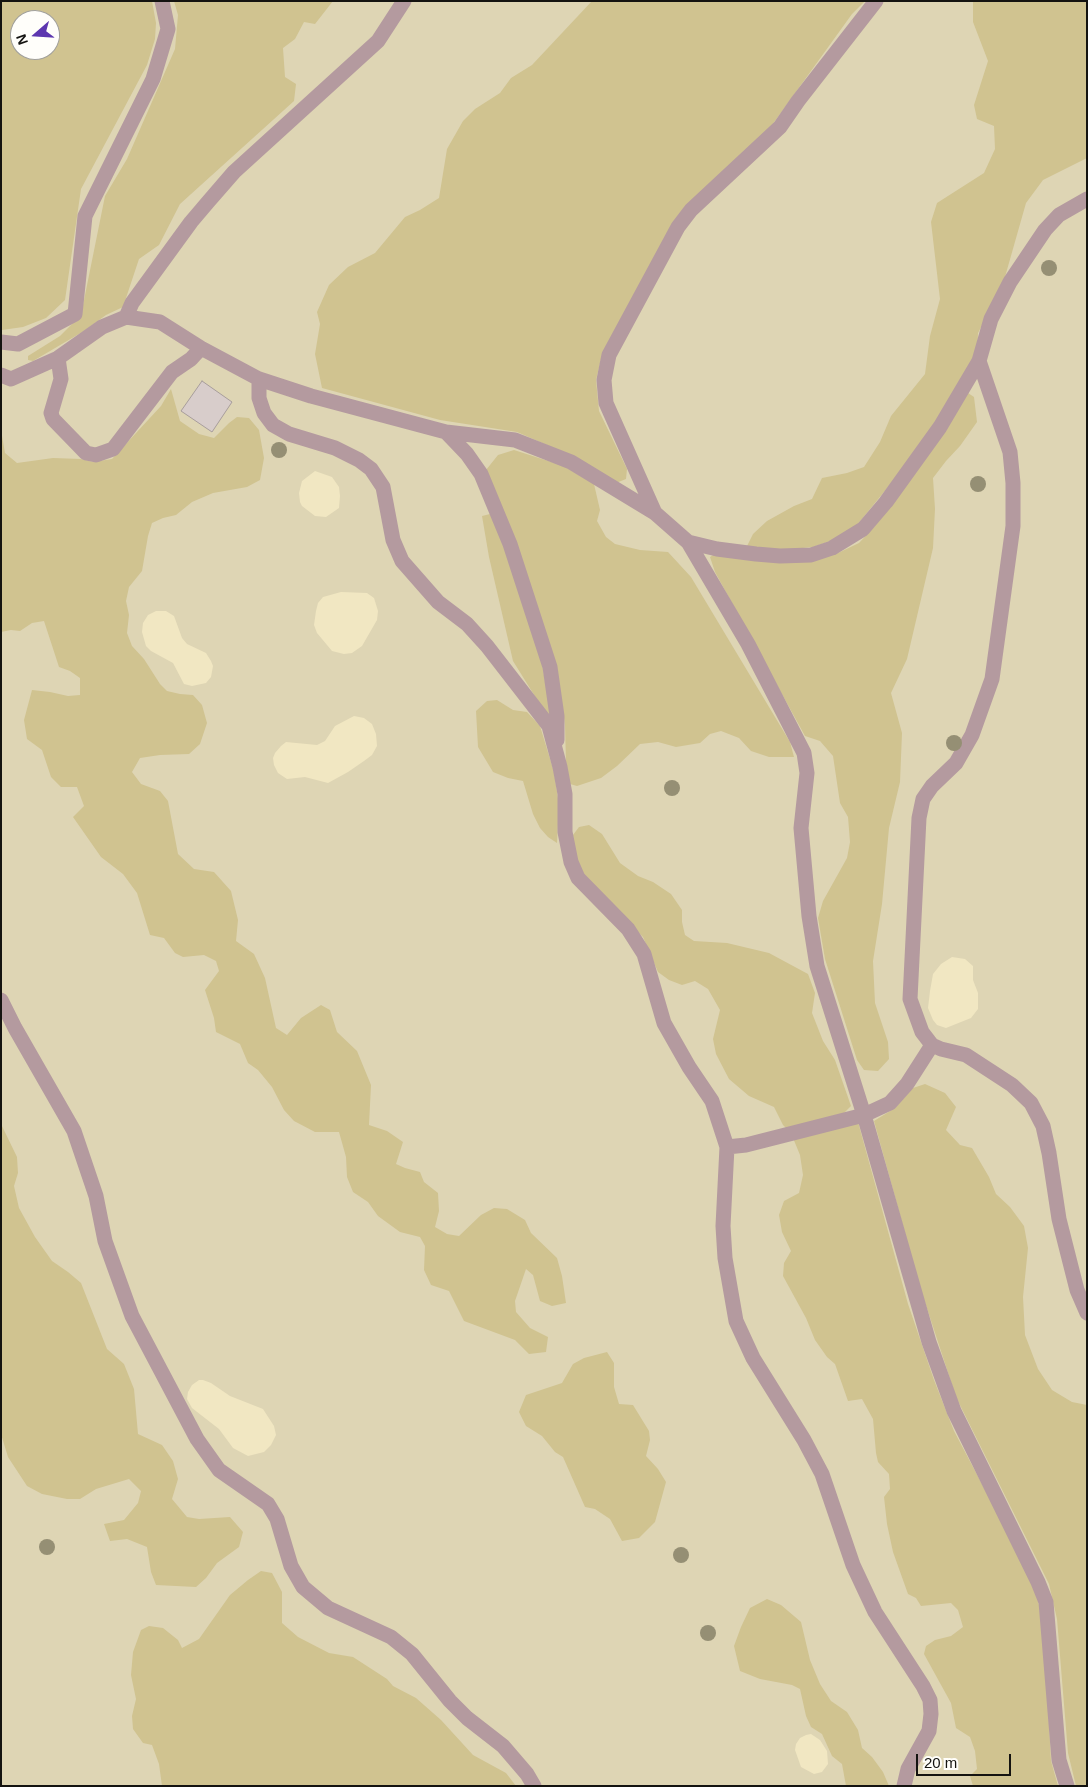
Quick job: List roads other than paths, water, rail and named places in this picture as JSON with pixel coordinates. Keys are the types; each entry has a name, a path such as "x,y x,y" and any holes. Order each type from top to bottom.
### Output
{"lane":[{"path":"1,342 18,344 75,314 85,216 153,79 168,29 162,1"},
{"path":"126,317 132,303 191,222 234,172 378,41 404,1"},
{"path":"656,514 606,403 604,380 609,355 678,227 691,210 780,127 876,1"},
{"path":"688,542 716,550 780,556 811,555 832,548 863,529 886,502 940,427 979,361 992,319 1010,282 1045,230 1060,215 1087,199"},
{"path":"1,375 11,379 58,358 102,327 126,317 160,322 200,348 259,379 311,396 446,432 515,440 571,462 656,514 688,542 748,644 804,753 807,773 801,828 809,916 817,966 864,1115 928,1342 951,1402 1046,1602 1060,1760 1067,1786"},
{"path":"58,358 62,379 52,413 53,419 86,453 96,455 112,449 172,372 191,359 200,348"},
{"path":"979,361 1010,452 1013,483 1013,526 992,679 972,735 956,763 932,786 923,799 919,818 910,999 922,1032 932,1045 966,1055 1012,1085 1031,1103 1043,1126 1059,1219 1077,1290 1087,1313"},
{"path":"259,379 258,398 264,413 273,424 289,434 335,448 371,468 383,487 393,540 402,561 438,602 467,624 487,646 549,726 565,794 565,832 571,862 578,878 628,929 644,954 664,1023 689,1067 712,1100 727,1147 723,1226 725,1258 736,1321 753,1358 804,1440 822,1474 852,1565 875,1612 930,1700 929,1731 908,1769 904,1786"},
{"path":"446,432 468,454 481,474 510,544 550,667 557,716 556,752"},
{"path":"1,1000 74,1131 96,1196 105,1240 132,1316 196,1439 219,1470 268,1504 276,1519 291,1566 304,1587 328,1608 390,1637 412,1654 450,1701 467,1718 503,1746 527,1774 534,1786"},
{"path":"727,1147 746,1145 864,1115 890,1103 907,1084 932,1045"}]}
